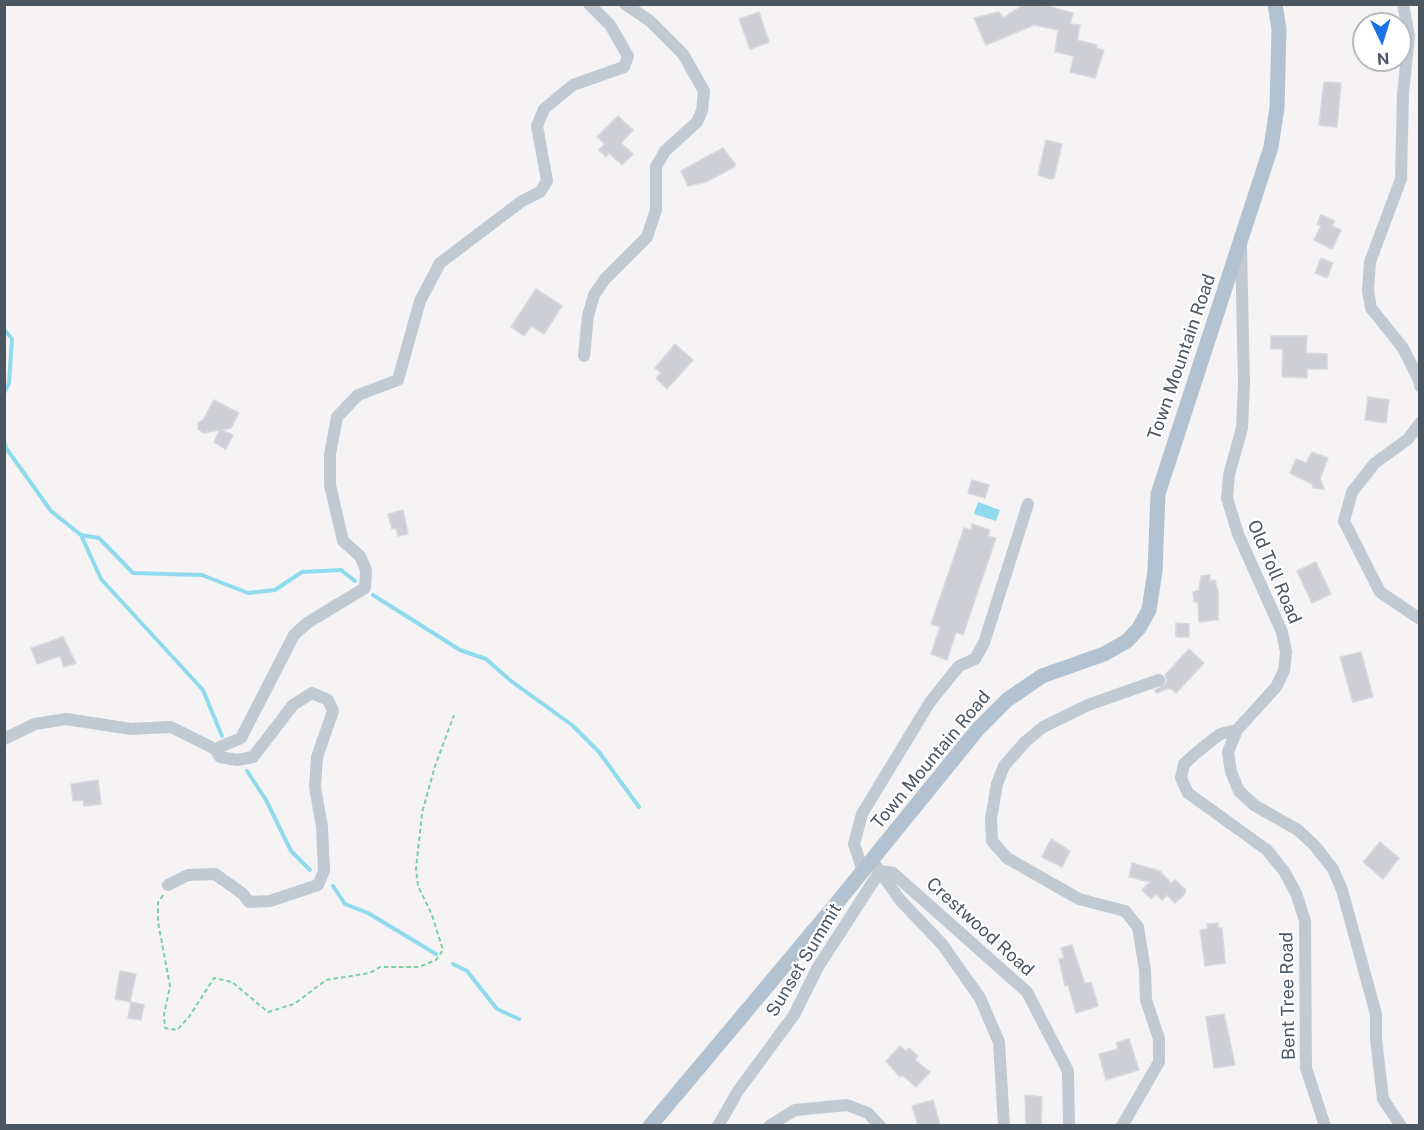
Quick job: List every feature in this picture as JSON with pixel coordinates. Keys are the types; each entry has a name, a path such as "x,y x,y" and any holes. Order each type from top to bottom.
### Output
{"main road":[{"name":"Town Mountain Road","path":"650,1125 871,868 978,729 1007,700 1042,676 1104,654 1127,641 1139,628 1149,610 1153,593 1158,494 1271,147 1277,108 1279,30 1275,4"}],"street":[{"path":"215,749 241,738 294,635 307,623 365,588 366,570 360,556 343,541 330,485 330,454 337,417 358,395 398,380 420,301 440,263 522,201 540,192 547,181 537,126 544,109 573,85 624,67 628,56 610,26 589,4"},
{"path":"584,356 588,316 594,296 605,279 647,237 656,210 656,166 665,151 697,122 702,111 704,91 683,54 650,21 625,4"},
{"path":"1403,4 1409,36 1403,94 1401,179 1370,262 1368,291 1371,308 1402,348 1419,380 1419,386"},
{"name":"Old Toll Road","path":"1241,243 1244,395 1242,428 1229,475 1227,498 1238,534 1282,632 1286,652 1284,671 1276,687 1237,730 1228,752 1231,772 1239,792 1254,805 1298,830 1315,846 1332,869 1342,890 1376,1014 1376,1039 1383,1099 1401,1125"},
{"path":"1419,423 1407,439 1375,463 1352,492 1344,521 1380,592 1419,619"},
{"path":"1004,1125 999,1042 980,998 942,944 871,868 854,844 862,814 930,702 959,666 975,659 984,643 1028,504"},
{"path":"1122,1125 1159,1062 1159,1039 1146,1000 1145,970 1138,927 1125,911 1079,899 1007,858 992,841 991,819 997,784 1004,766 1034,735 1088,705 1159,680"},
{"path":"4,739 35,724 66,719 131,729 171,727 215,749 220,757 237,760 253,757 293,705 312,693 328,700 333,711 317,757 315,787 322,827 324,871 318,885 270,901 249,902 243,894 215,874 188,875 168,885"},
{"name":"Bent Tree Road","path":"1237,730 1220,734 1196,753 1184,764 1181,778 1188,793 1267,850 1284,871 1296,893 1305,921 1306,1068 1315,1102 1325,1125"},
{"name":"Sunset Summit","path":"718,1125 743,1084 795,1015 871,868"},
{"name":"Crestwood Road","path":"871,868 893,873 1027,992 1068,1071 1069,1125"},
{"path":"769,1125 795,1110 847,1105 867,1113 880,1125"}],"path":[{"path":"168,885 158,903 158,922 170,986 164,1014 165,1028 177,1030 189,1017 214,978 232,982 268,1012 294,1004 326,980 370,973 380,967 419,967 435,960 443,950 432,915 418,886 416,869 422,813 435,766 454,715"}],"water":[{"path":"978,502 1000,510 996,521 974,514"}],"building":[{"path":"1025,4 1040,4 1073,13 1070,24 1080,25 1077,40 1097,45 1096,48 1104,50 1095,78 1070,72 1074,56 1055,52 1058,30 1034,25 986,45 974,18 999,12 1003,18"},
{"path":"759,12 769,42 750,49 739,19"},
{"path":"1324,82 1341,83 1337,127 1319,125"},
{"path":"618,116 633,130 621,143 633,154 622,165 609,153 606,157 599,150 605,144 597,137"},
{"path":"1046,140 1062,144 1054,178 1050,179 1038,175"},
{"path":"723,148 735,164 734,167 706,182 688,186 681,171"},
{"path":"1321,215 1335,221 1332,226 1341,230 1332,249 1314,240 1321,226 1317,224"},
{"path":"1321,258 1333,263 1327,278 1315,273"},
{"path":"536,289 562,306 544,334 531,326 524,336 511,327"},
{"path":"1271,336 1307,336 1306,353 1327,354 1327,369 1307,369 1307,378 1282,377 1283,349 1271,349"},
{"path":"675,344 693,360 667,389 656,378 661,373 655,368"},
{"path":"1368,397 1389,400 1386,423 1365,420"},
{"path":"214,400 239,413 231,428 222,430 233,435 226,449 214,442 220,430 203,433 198,429 198,423 203,420"},
{"path":"1312,452 1328,458 1320,479 1324,489 1313,488 1312,484 1290,473 1296,459 1306,463"},
{"path":"972,480 989,485 985,498 968,493"},
{"path":"403,510 408,534 398,536 396,528 392,529 388,514"},
{"path":"972,524 990,530 988,536 996,538 963,635 956,632 947,660 931,654 940,627 931,624 964,528 971,530"},
{"path":"1316,562 1331,594 1312,603 1297,571"},
{"path":"1210,575 1210,581 1215,580 1218,591 1218,620 1199,622 1198,602 1194,602 1193,592 1199,590 1201,576"},
{"path":"1176,623 1189,624 1189,637 1176,637"},
{"path":"63,637 76,663 64,667 60,656 37,664 31,648"},
{"path":"1189,649 1204,663 1176,693 1170,688 1156,693 1155,690 1167,682 1165,675"},
{"path":"1361,652 1373,697 1353,702 1340,657"},
{"path":"98,780 101,804 84,806 83,800 73,801 71,784"},
{"path":"1051,839 1070,851 1062,867 1042,857"},
{"path":"1380,842 1399,858 1383,879 1363,862"},
{"path":"1132,863 1160,871 1171,883 1175,880 1186,890 1184,895 1175,903 1167,895 1162,900 1156,894 1151,899 1142,890 1150,882 1129,877"},
{"path":"1218,923 1218,928 1222,928 1225,963 1205,966 1200,930 1208,929 1207,924"},
{"path":"1072,945 1085,984 1091,982 1098,1006 1076,1013 1068,985 1065,986 1059,959 1064,958 1061,948"},
{"path":"120,971 136,974 130,1002 115,999"},
{"path":"131,1002 144,1005 141,1020 128,1018"},
{"path":"1224,1014 1235,1065 1214,1068 1206,1017"},
{"path":"1129,1039 1139,1070 1106,1080 1099,1054 1118,1049 1116,1043"},
{"path":"900,1046 906,1051 909,1048 918,1056 915,1060 930,1072 916,1087 902,1075 900,1077 886,1061"},
{"path":"1025,1095 1042,1097 1041,1125 1026,1125"},
{"path":"933,1100 940,1125 918,1125 912,1106"}],"waterway":[{"path":"4,329 12,339 9,383 4,393"},
{"path":"4,441 6,448 51,511 81,535 101,579 203,690 222,736"},
{"path":"81,535 99,538 133,573 202,575 248,593 275,590 302,572 341,570 355,581"},
{"path":"373,595 460,650 486,659 511,681 572,725 599,752 639,807"},
{"path":"247,771 266,800 291,851 310,870"},
{"path":"333,886 345,904 368,913 436,954"},
{"path":"453,964 467,971 497,1009 519,1019"}]}
